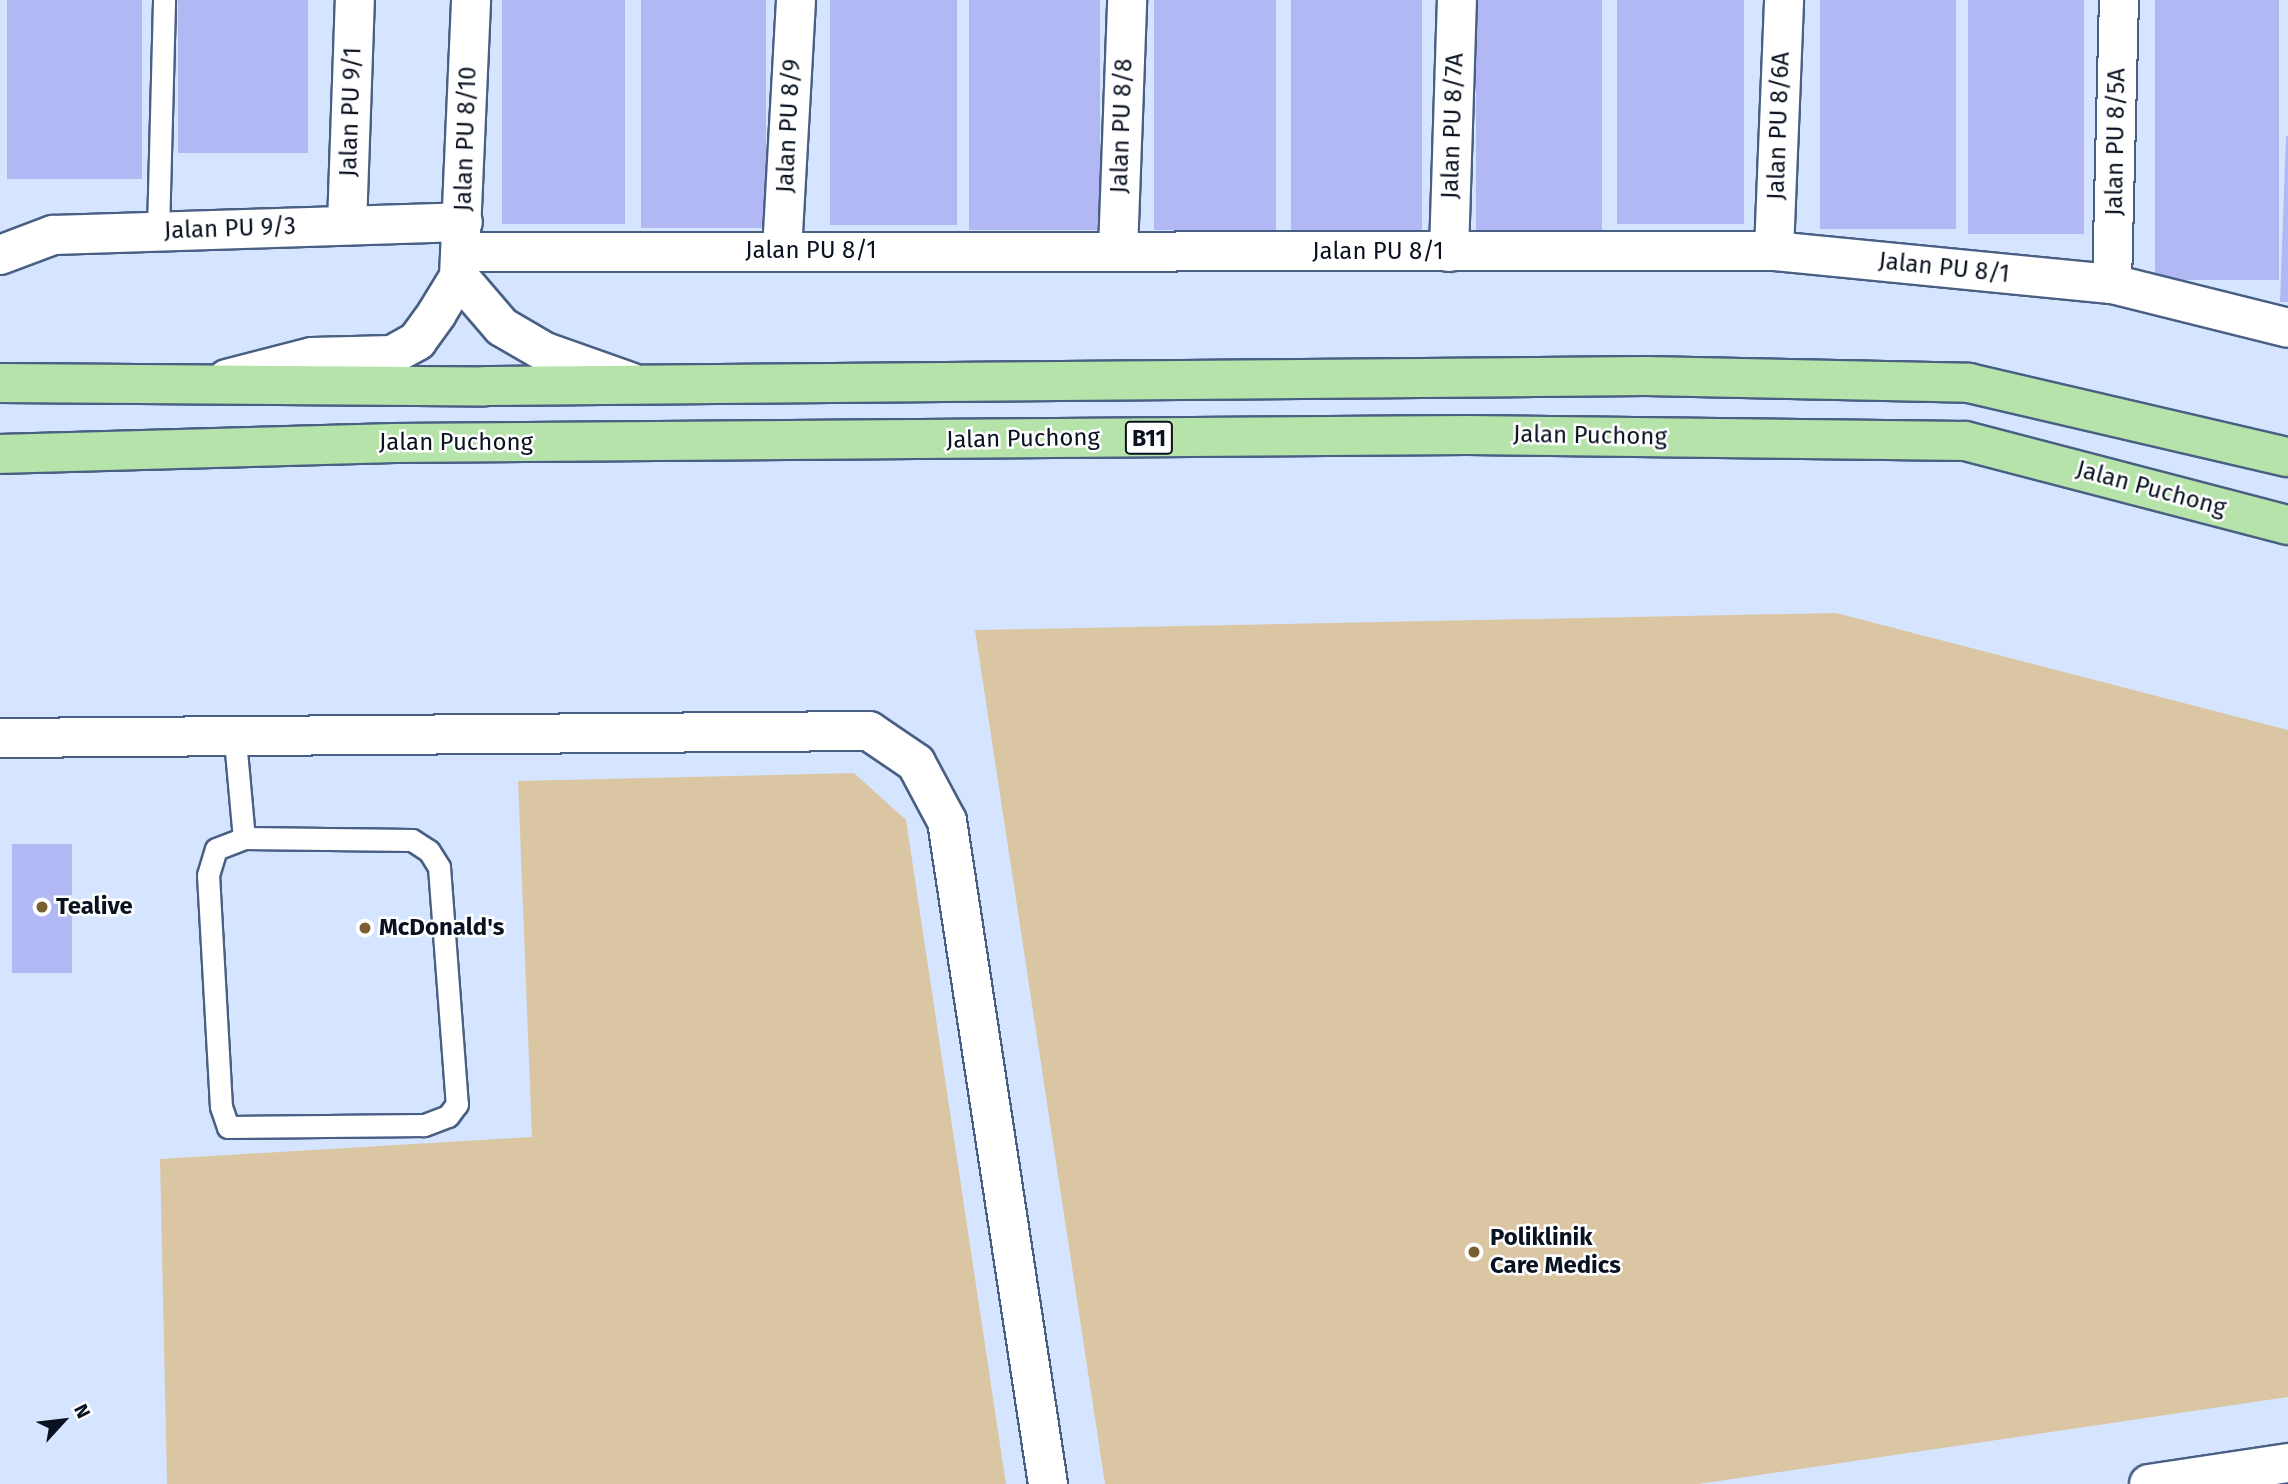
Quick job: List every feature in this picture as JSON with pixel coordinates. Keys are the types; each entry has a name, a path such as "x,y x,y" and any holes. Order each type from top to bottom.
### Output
{"main road":[{"path":"0,383 1646,376 1969,383 2288,457"},
{"name":"Jalan Puchong","path":"0,454 394,443 1440,435 1965,441 2288,525"}],"street":[{"name":"Jalan PU 9/1","path":"347,225 355,0"},
{"name":"Jalan PU 8/10","path":"461,250 471,0"},
{"name":"Jalan PU 8/9","path":"782,251 796,0"},
{"name":"Jalan PU 8/8","path":"1118,251 1127,0"},
{"name":"Jalan PU 8/7A","path":"1449,251 1457,0"},
{"name":"Jalan PU 8/6A","path":"1774,251 1784,0"},
{"name":"Jalan PU 8/5A","path":"2112,284 2119,0"},
{"name":"Jalan PU 9/3","path":"0,255 53,235 347,225 461,250"},
{"name":"Jalan PU 8/1","path":"461,250 1774,251 2112,284 2288,328"},
{"path":"216,381 312,357 392,355 417,341 461,250"},
{"path":"461,250 502,327 545,352 630,382"},
{"path":"0,738 235,740 869,731 916,763 947,821 1048,1484"},
{"path":"2149,1484 2288,1463"}],"lane":[{"path":"158,232 164,0"},
{"path":"235,740 244,838"},
{"path":"244,838 412,840 429,851 439,867 457,1104 448,1116 424,1125 228,1127 221,1107 208,875 216,849 244,838"}],"shaded area":[{"path":"1836,613 2288,730 2288,1397 1698,1484 1105,1484 975,630"},
{"path":"854,773 906,820 1006,1484 167,1484 160,1159 532,1137 518,781"}],"building":[{"path":"7,0 142,0 142,179 7,179"},
{"path":"178,0 308,0 308,153 178,153"},
{"path":"502,0 625,0 625,224 502,224"},
{"path":"641,0 766,0 766,228 641,228"},
{"path":"830,0 957,0 957,225 830,225"},
{"path":"969,0 1100,0 1100,230 969,230"},
{"path":"1154,0 1276,0 1276,230 1154,230"},
{"path":"1291,0 1422,0 1422,232 1291,232"},
{"path":"1476,0 1602,0 1602,231 1476,231"},
{"path":"1617,0 1744,0 1744,224 1617,224"},
{"path":"1820,0 1956,0 1956,229 1820,229"},
{"path":"1968,0 2084,0 2084,234 1968,234"},
{"path":"2155,0 2279,0 2279,280 2155,280"},
{"path":"2286,136 2288,302 2280,302"},
{"name":"Tealive","path":"12,844 72,844 72,973 12,973"}],"place":[{"name":"Tealive","path":"42,907"},
{"name":"McDonald's","path":"365,928"},
{"name":"Poliklinik Care Medics","path":"1474,1252"}]}
